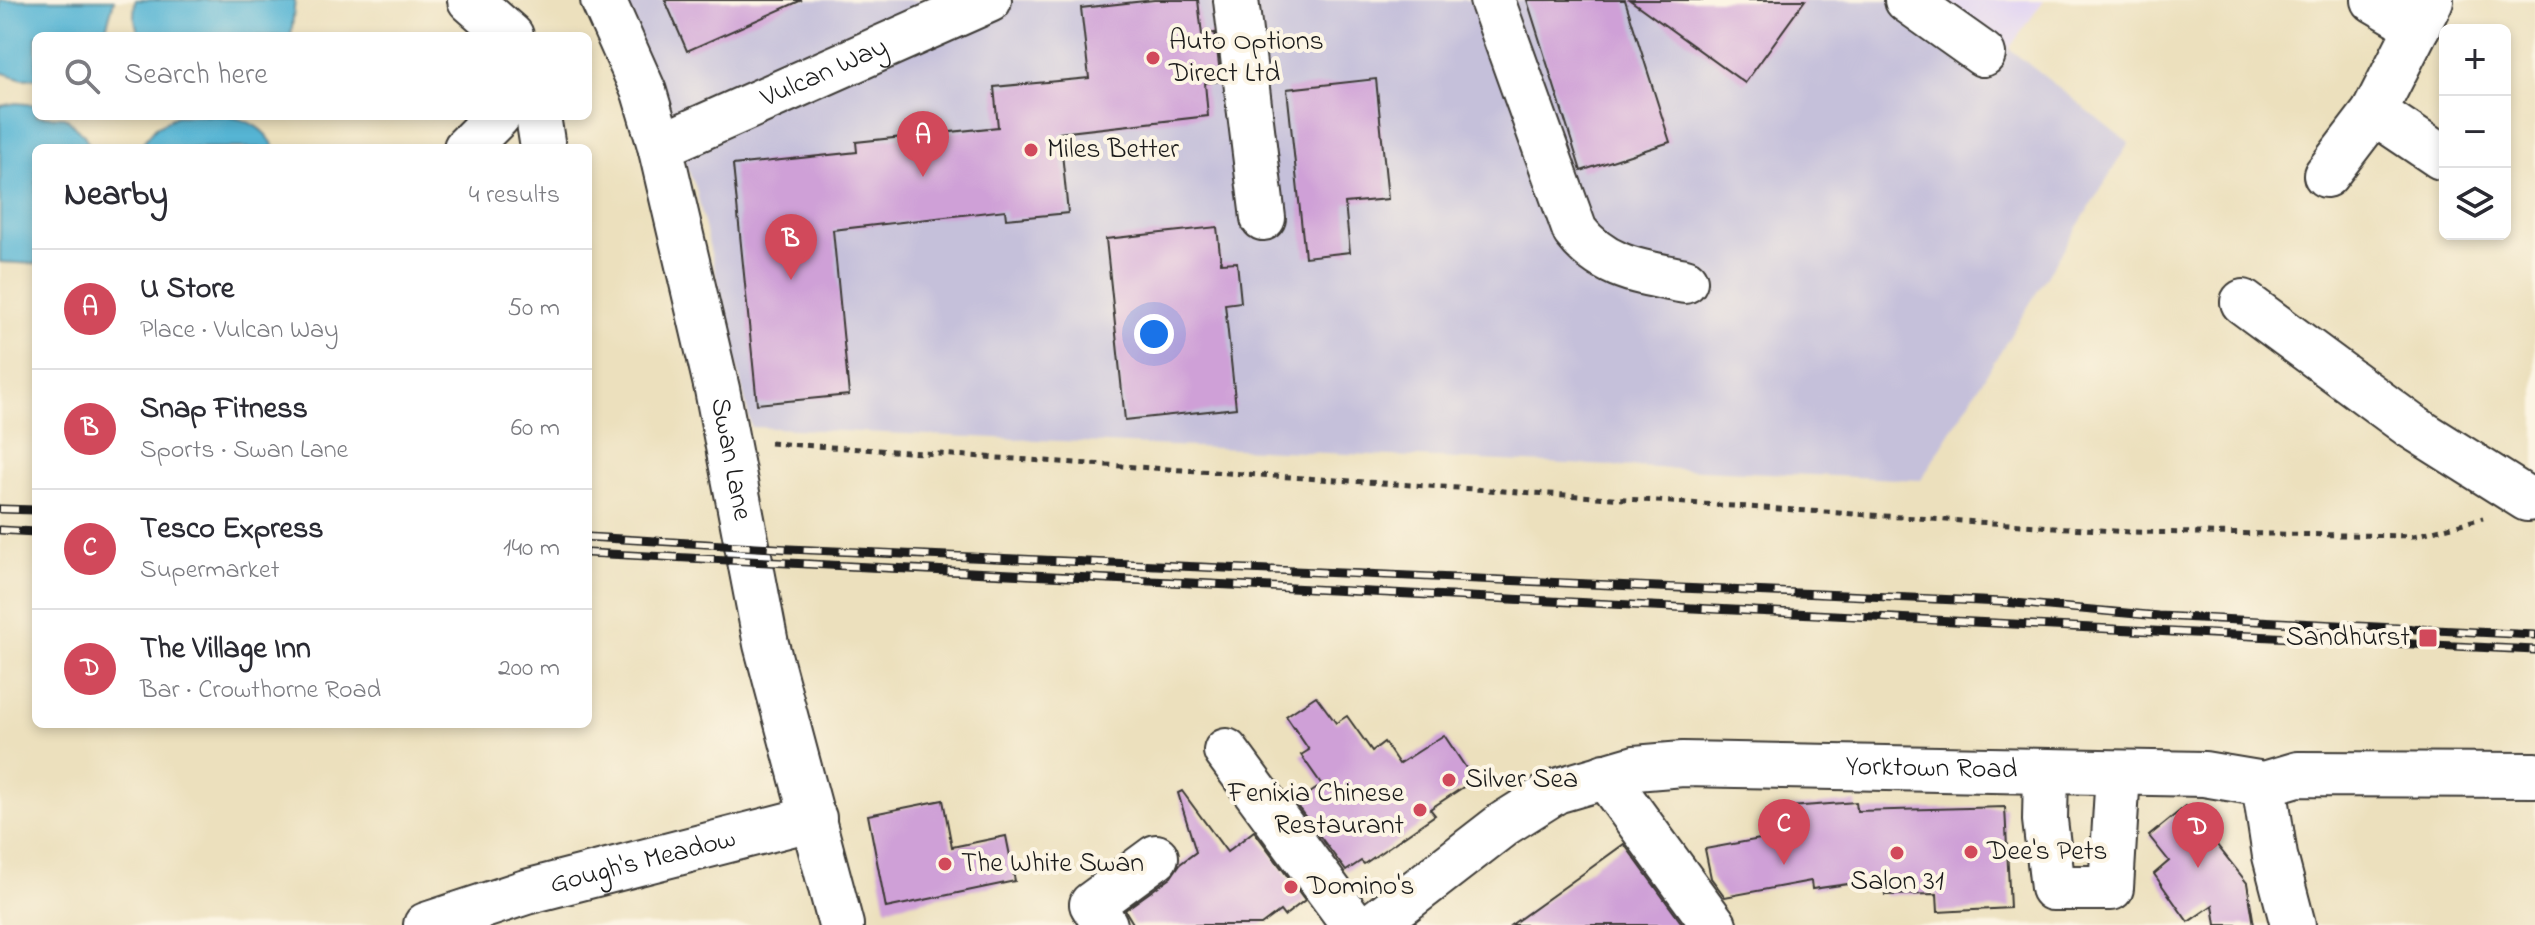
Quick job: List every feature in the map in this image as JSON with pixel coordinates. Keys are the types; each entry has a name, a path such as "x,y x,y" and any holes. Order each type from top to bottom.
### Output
{"street":[{"path":"470,0 506,32"},
{"name":"Swan Lane","path":"603,0 608,54 660,146 717,389 766,644 841,925"},
{"name":"Vulcan Way","path":"660,146 989,0"},
{"path":"1236,0 1263,218"},
{"path":"1492,0 1575,231 1594,253 1617,267 1685,281"},
{"path":"1907,0 1983,54"},
{"path":"2326,175 2374,112 2424,13 2374,0"},
{"path":"2374,112 2439,156"},
{"path":"470,144 494,120"},
{"path":"539,120 542,144"},
{"path":"2243,302 2411,426 2531,499"},
{"path":"1226,751 1354,925"},
{"name":"Yorktown Road","path":"1373,925 1527,807 1556,791 1635,768 1683,764 1775,777 2046,771 2204,774 2264,784 2298,774 2535,775"},
{"path":"2046,771 2045,820 2053,888 2111,888 2118,773"},
{"path":"1605,776 1714,925"},
{"path":"2264,784 2275,856 2293,925"},
{"name":"Gough's Meadow","path":"426,925 526,892 814,818"},
{"path":"1105,925 1092,904 1156,857"}],"path":[{"path":"725,441 2130,532 2414,536 2511,511 2531,499"}],"shaded area":[{"path":"613,0 1947,0 2129,143 1921,480 751,427 696,188"},
{"path":"1947,0 2044,0 2009,49"}],"water":[{"path":"0,0 114,0 105,32 32,32 32,78 23,79 0,72"},
{"path":"135,0 295,0 291,32 138,32 134,16"},
{"path":"32,105 32,120 68,120 89,144 32,144 32,264 0,262 0,106"},
{"path":"169,120 242,120 267,135 273,144 141,144 156,127"}],"building":[{"path":"665,0 802,0 687,51"},
{"path":"1154,0 1198,0 1202,35 1215,33 1221,81 1205,83 1208,116 1060,133 1068,213 1006,219 1005,210 833,230 849,395 757,404 733,165 857,152 856,142 998,127 994,87 1089,78 1081,8"},
{"path":"1527,0 1625,0 1670,142 1581,171"},
{"path":"1630,0 1805,0 1745,83"},
{"path":"1376,79 1388,199 1345,203 1350,252 1305,257 1287,89"},
{"path":"1217,227 1221,263 1237,262 1241,302 1225,304 1236,408 1125,420 1106,239"},
{"path":"1316,696 1336,723 1347,716 1372,751 1384,742 1399,764 1444,735 1474,780 1430,809 1435,815 1364,864 1361,861 1346,871 1295,803 1322,785 1301,755 1309,750 1286,716"},
{"path":"1182,791 1227,852 1254,831 1305,900 1284,916 1280,911 1261,925 1134,925 1125,910 1171,877 1180,864 1196,852 1178,793"},
{"name":"The White Swan","path":"943,800 952,847 1006,836 1015,881 886,908 868,815"},
{"path":"1856,802 1857,811 2005,807 2010,908 1938,912 1937,894 1885,895 1884,879 1812,889 1811,881 1725,897 1711,878 1705,849 1793,833 1790,807"},
{"path":"2186,806 2247,883 2254,925 2216,925 2213,905 2188,922 2154,874 2169,861 2149,836"},
{"path":"1624,844 1683,925 1511,925 1577,878"}],"railway":[{"path":"0,509 32,510"},
{"path":"0,530 32,532"},
{"path":"592,537 789,549 2003,602 2159,616 2535,635"},
{"path":"592,553 2535,650"}],"place":[{"name":"Auto Options Direct Ltd","path":"1153,58"},
{"name":"Miles Better","path":"1031,150"},
{"name":"U Store","path":"923,177"},
{"name":"Snap Fitness","path":"791,280"},
{"name":"Sandhurst","path":"2428,638"},
{"name":"Silver Sea","path":"1449,780"},
{"name":"Fenixia Chinese Restaurant","path":"1420,810"},
{"name":"Dee's Pets","path":"1971,852"},
{"name":"Salon 31","path":"1897,853"},
{"name":"The White Swan","path":"945,864"},
{"name":"Tesco Express","path":"1784,865"},
{"name":"The Village Inn","path":"2198,868"},
{"name":"Domino's","path":"1291,887"}]}
